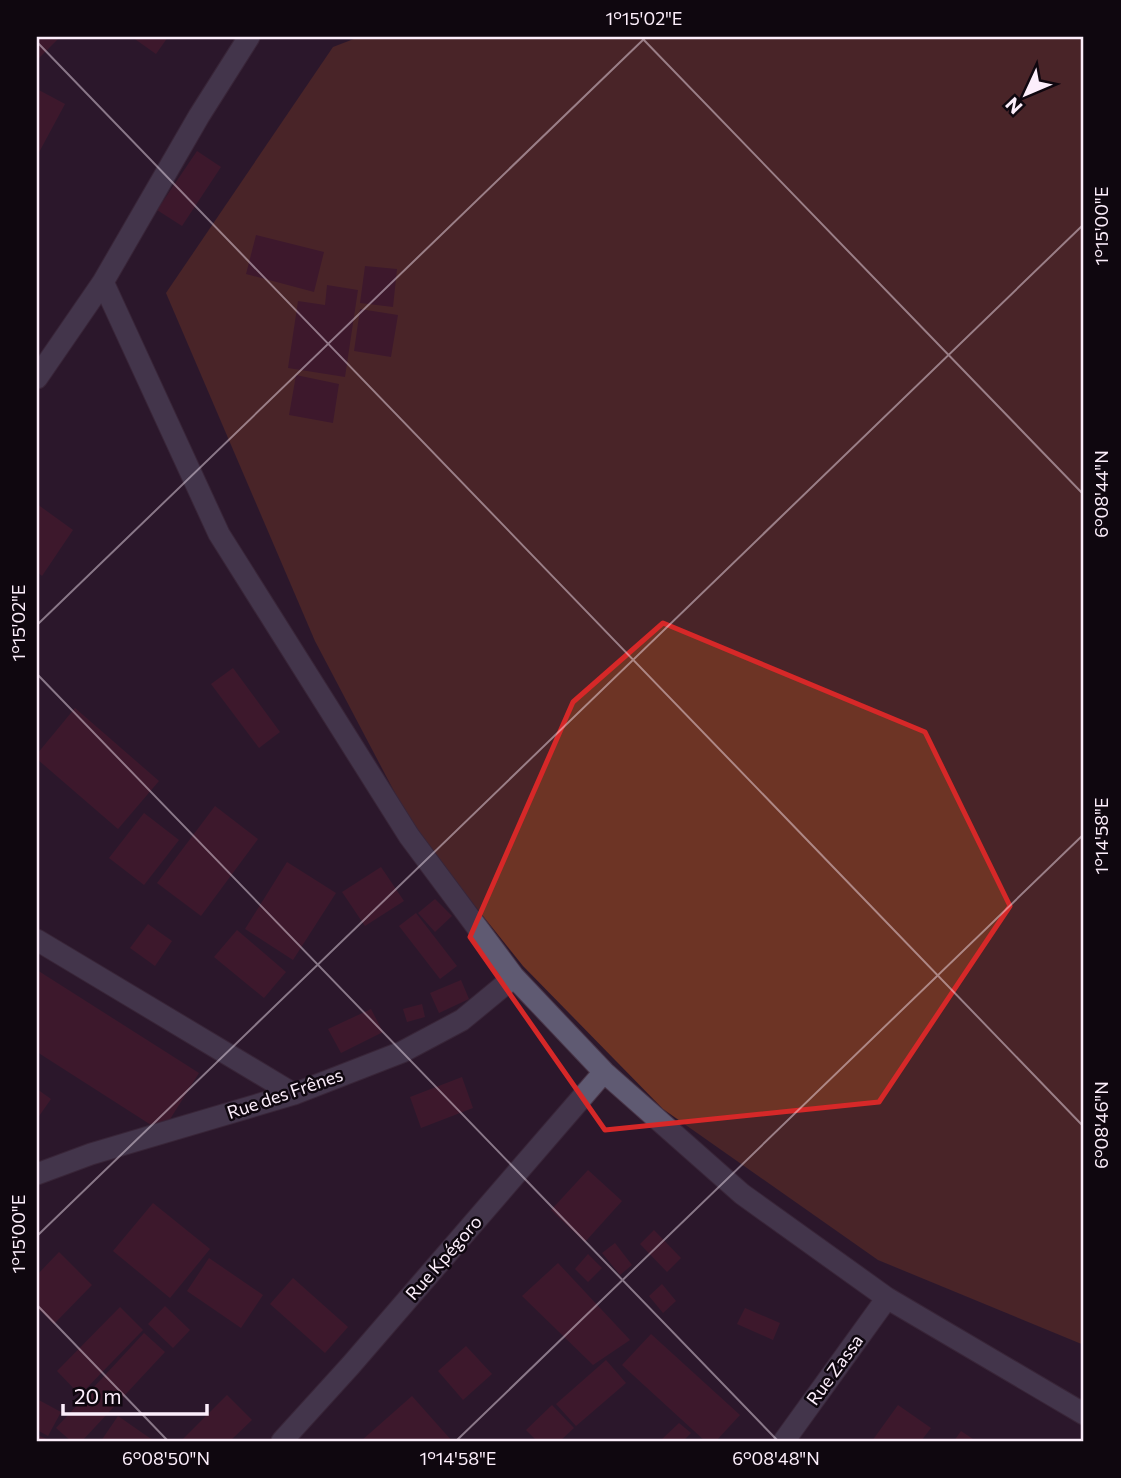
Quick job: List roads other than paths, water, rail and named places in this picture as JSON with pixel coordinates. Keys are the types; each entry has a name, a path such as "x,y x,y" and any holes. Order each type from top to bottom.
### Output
{"street":[{"path":"37,378 103,282 199,116 249,37"},
{"path":"103,282 219,534 409,836 514,976 604,1072 742,1194 887,1298 1084,1414"},
{"path":"37,940 294,1094"},
{"name":"Rue des Frênes","path":"37,1174 91,1154 294,1094 402,1052 462,1020 514,976"},
{"name":"Rue Kpégoro","path":"282,1441 604,1072"},
{"name":"Rue Zassa","path":"784,1441 887,1298"}]}
